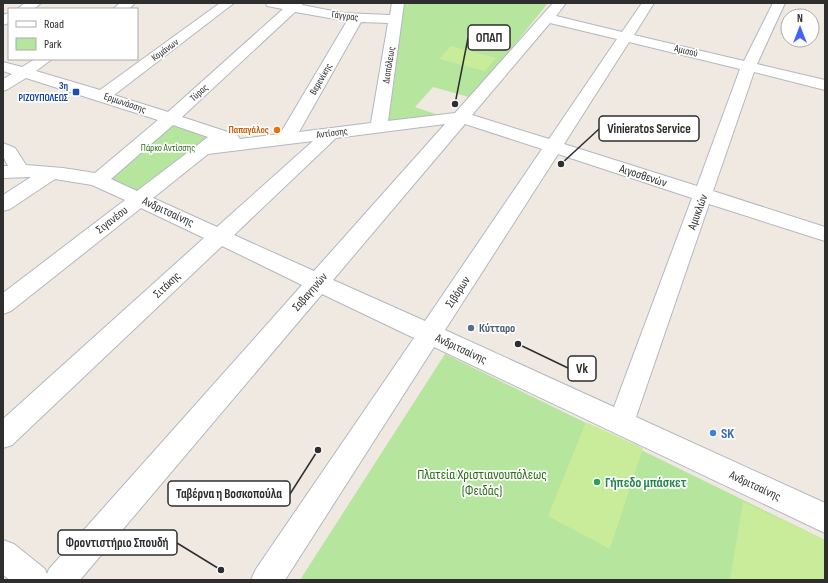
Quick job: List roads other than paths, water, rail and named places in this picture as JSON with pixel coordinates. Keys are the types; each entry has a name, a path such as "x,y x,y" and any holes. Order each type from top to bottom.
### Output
{"street":[{"path":"26,8 35,3"},
{"name":"Κομάνων","path":"102,96 228,3"},
{"name":"Γάγγρας","path":"272,3 295,5 356,18 396,18"},
{"name":"Διοπόλεως","path":"379,128 398,3"},
{"name":"Σαβαγηνών","path":"60,580 319,283 560,3"},
{"name":"Σιβόρων","path":"267,580 648,3"},
{"name":"Αμυκλών","path":"621,423 749,66 779,3"},
{"name":"Τύρας","path":"98,180 170,119 295,5"},
{"name":"Βερενίκης","path":"286,139 356,18"},
{"name":"Αμισού","path":"547,18 825,85"},
{"path":"3,86 43,60"},
{"name":"Ερμωνάσσης","path":"3,66 102,96 246,144"},
{"name":"Αντίσσης","path":"202,149 461,117"},
{"name":"Αιγοσθενών","path":"461,117 825,234"},
{"name":"Σιτάκης","path":"3,436 330,134"},
{"name":"Σιγανέου","path":"3,305 220,135"},
{"path":"3,148 14,159 11,172 75,174 98,180"},
{"path":"3,204 51,173"},
{"name":"Ανδριτσαίνης","path":"98,180 825,518"},
{"path":"3,555 34,580"}],"place":[{"name":"3η ΡΙΖΟΥΠΟΛΕΩΣ","path":"76,92"},
{"name":"ΟΠΑΠ","path":"455,104"},
{"name":"Παπαγάλος","path":"277,130"},
{"name":"Vinieratos Service","path":"561,164"},
{"name":"Κύτταρο","path":"471,328"},
{"name":"Vk","path":"518,344"},
{"name":"SK","path":"713,433"},
{"name":"Ταβέρνα η Βοσκοπούλα","path":"318,450"},
{"name":"Γήπεδο μπάσκετ","path":"597,482"},
{"name":"Φροντιστήριο Σπουδή","path":"221,570"}],"park label":[{"name":"Πάρκο Αντίσσης","path":"168,148"},
{"name":"Πλατεία Χριστιανουπόλεως (Φειδάς)","path":"482,482"}]}
